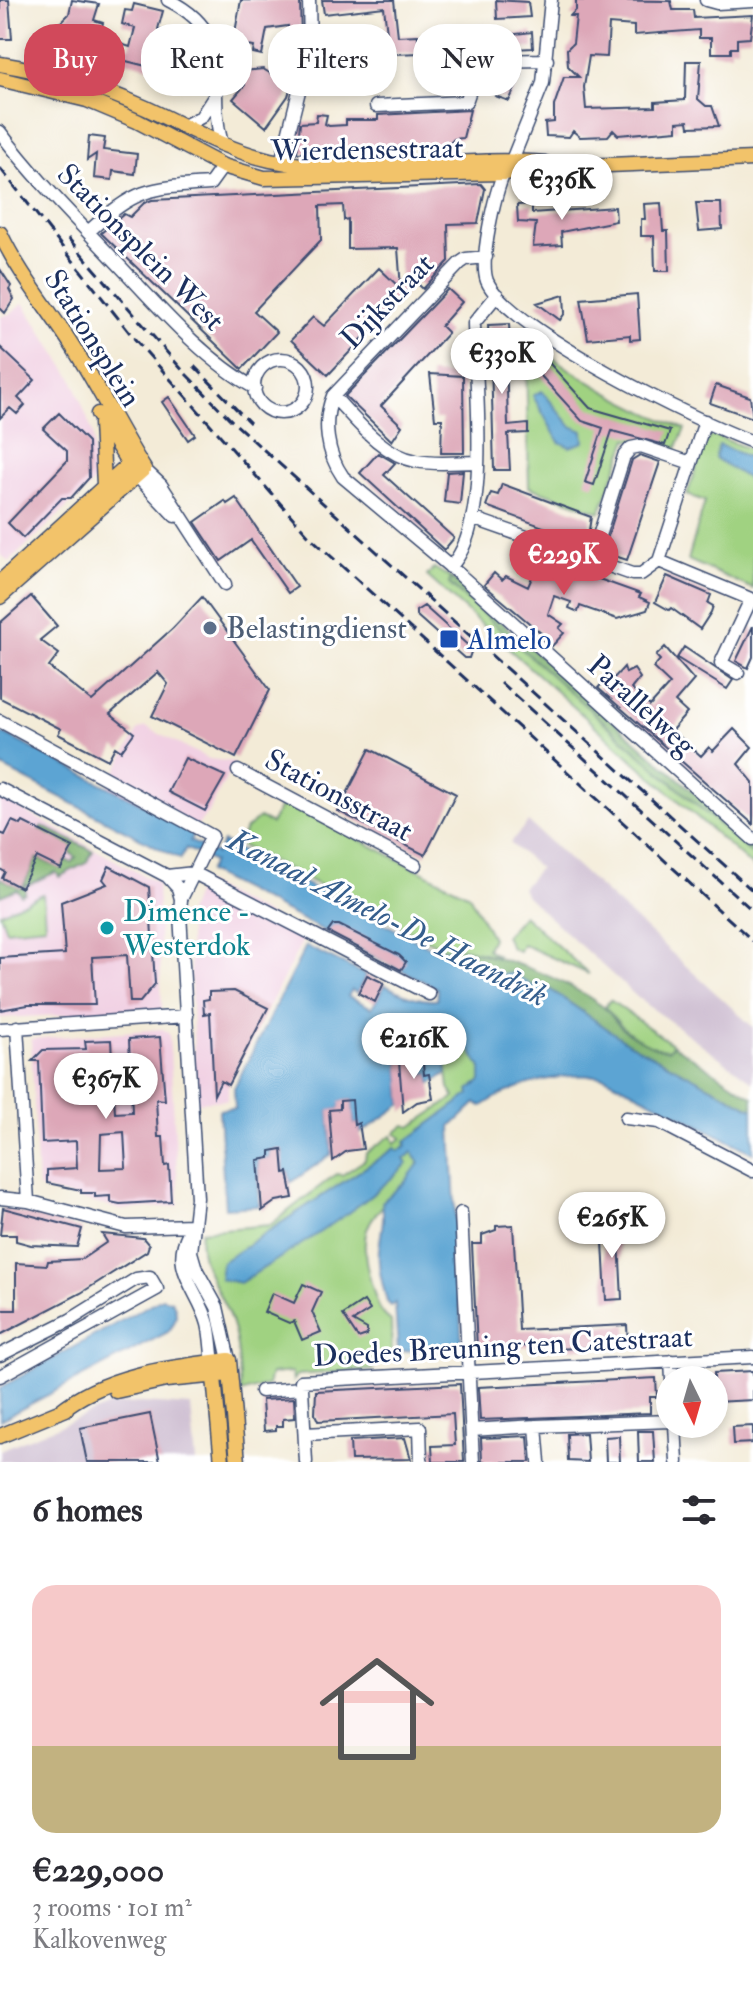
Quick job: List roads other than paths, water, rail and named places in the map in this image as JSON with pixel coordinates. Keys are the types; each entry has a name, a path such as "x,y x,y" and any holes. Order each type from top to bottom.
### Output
{"main road":[{"name":"Wierdensestraat","path":"0,64 84,84 250,155 299,165 561,167 753,159"},
{"name":"Wierdensestraat","path":"0,79 55,90 112,110 247,175 277,179 508,166"},
{"name":"Stationsplein","path":"0,233 11,258 75,350 136,466"},
{"name":"Stationsplein","path":"0,255 66,352 101,419 136,466"},
{"path":"101,419 104,485"},
{"path":"0,597 7,576 104,485 136,466"},
{"path":"7,576 136,466"},
{"path":"0,1436 132,1387 230,1367 238,1462"},
{"path":"213,1369 222,1462"}],"street":[{"path":"168,0 190,4 217,52 214,97 222,144"},
{"path":"283,155 311,41 309,0"},
{"path":"551,0 547,60 535,108 495,199 486,257 487,281 497,295 612,376 753,442"},
{"path":"706,0 717,3 753,1"},
{"path":"376,106 466,102 480,61 547,60"},
{"path":"184,126 201,117 214,97"},
{"name":"Stationsplein West","path":"0,132 42,186 161,309 238,379 255,388 264,407 284,413 302,403 308,384 299,366 281,359 261,369 255,388"},
{"path":"88,232 135,194 157,187 210,184 223,166"},
{"name":"Dijkstraat","path":"333,396 460,263 466,259 486,257"},
{"path":"450,567 462,552 472,518 478,462 474,323 497,295"},
{"path":"333,396 385,447 416,461 478,462"},
{"name":"Parallelweg","path":"333,396 329,407 328,439 338,470 753,839"},
{"path":"472,518 632,574 641,574 659,561 705,421"},
{"path":"592,558 624,456 631,448 641,446 691,463"},
{"path":"136,466 180,519 225,584"},
{"path":"659,561 752,600 721,663 738,673"},
{"path":"0,721 206,848 181,899"},
{"name":"Stationsstraat","path":"238,771 415,865"},
{"path":"0,789 167,876 178,888 197,1198 193,1261 217,1307 230,1367"},
{"path":"167,876 194,873 429,994"},
{"path":"0,1029 187,1016"},
{"path":"17,1027 28,1201"},
{"path":"626,1118 653,1120 753,1171"},
{"path":"0,1198 28,1201 126,1227 193,1225"},
{"path":"461,1213 473,1462"},
{"path":"193,1225 184,1242 181,1261 209,1325 213,1369"},
{"path":"0,1355 70,1320 136,1279 150,1277 157,1289 0,1376"},
{"name":"Doedes Breuning ten Catestraat","path":"261,1391 302,1388 301,1381 753,1357"},
{"path":"671,1361 671,1366"},
{"path":"302,1388 306,1462"},
{"path":"472,1430 656,1422"},
{"path":"536,1426 539,1462"},
{"path":"305,1434 420,1428 421,1462"},
{"path":"674,1438 677,1462"}],"water":[{"path":"542,391 571,426 583,431 584,442 570,447 559,442 533,396"},
{"path":"719,445 753,459 753,482 715,458"},
{"path":"0,732 194,830 190,841 216,854 223,842 438,951 449,949 480,968 497,974 514,973 532,986 545,986 628,1043 753,1109 753,1153 605,1077 557,1077 525,1085 482,1106 476,1103 451,1127 462,1348 398,1351 395,1303 391,1306 387,1302 379,1262 382,1202 405,1182 419,1163 413,1152 404,1159 407,1164 388,1181 327,1228 240,1283 220,1279 222,1262 395,1148 398,1151 407,1145 405,1142 470,1094 469,1090 481,1081 481,1068 469,1048 445,1054 447,1073 431,1084 429,1074 424,1075 422,1051 411,1052 410,1059 399,1061 402,1104 361,1133 359,1124 354,1124 352,1100 341,1101 340,1109 329,1111 332,1154 290,1183 289,1173 284,1174 282,1150 270,1151 270,1158 258,1160 259,1206 225,1208 219,1110 235,1108 234,1088 306,946 366,975 357,993 352,990 348,996 372,1008 385,985 429,1000 437,1000 437,988 208,872 213,862 186,848 180,859 0,766"},
{"path":"162,1298 172,1301 176,1313 168,1332 0,1420 0,1388"}],"railway":[{"path":"0,168 133,337 310,537 753,941"},
{"path":"68,238 184,372 233,422 753,891"},
{"path":"194,366 250,423"},
{"path":"500,682 753,911"}],"place":[{"name":"Belastingdienst","path":"210,628"},
{"name":"Almelo","path":"449,639"},
{"name":"Dimence - Westerdok","path":"107,928"}],"water label":[{"name":"Kanaal Almelo-De Haandrik","path":"388,917"}]}
